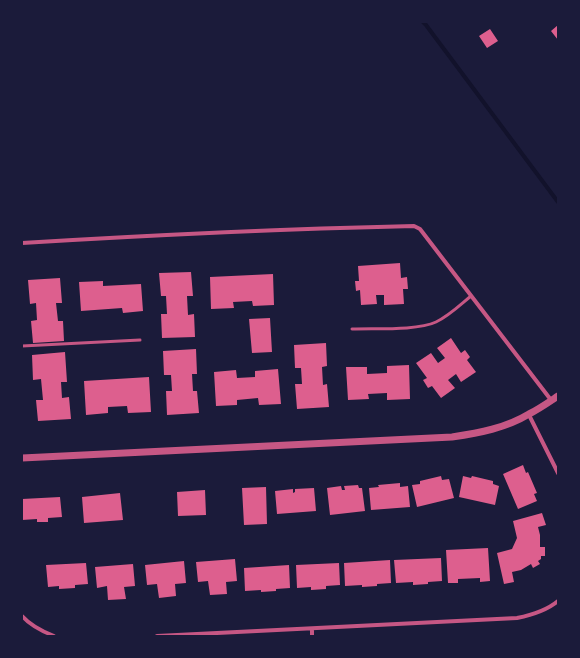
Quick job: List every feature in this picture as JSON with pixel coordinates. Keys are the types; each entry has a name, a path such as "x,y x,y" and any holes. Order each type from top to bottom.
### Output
{"street":[{"path":"22,243 138,236 414,226 420,229 551,400"},
{"path":"22,458 452,437 506,425 529,415 558,396"},
{"path":"529,415 558,473"},
{"path":"157,636 517,618 541,612 558,601"},
{"path":"22,616 41,631 54,636"},
{"path":"312,629 312,636"}],"lane":[{"path":"352,329 419,327 435,322 448,315 471,296"},
{"path":"22,346 140,340"}],"building":[{"path":"558,25 558,40 551,31"},
{"path":"490,29 498,41 487,48 479,36"},
{"path":"400,263 401,278 407,277 408,289 403,289 404,304 384,305 384,295 376,295 377,304 361,305 360,290 356,291 355,281 359,281 358,266"},
{"path":"191,272 193,296 187,296 188,315 194,314 195,337 162,338 161,314 167,314 166,296 161,296 159,273"},
{"path":"273,274 274,305 253,306 252,301 233,302 234,308 211,309 210,277"},
{"path":"60,278 62,303 56,303 58,321 63,321 64,341 33,343 31,321 37,320 36,303 30,304 28,280"},
{"path":"103,281 103,286 141,284 143,311 123,313 122,308 81,311 79,282"},
{"path":"270,318 272,352 252,353 249,319"},
{"path":"451,338 461,353 465,350 470,357 467,360 476,372 461,382 456,374 448,380 455,388 441,398 432,386 428,388 423,380 427,378 416,363 431,353 438,363 445,358 437,348"},
{"path":"326,343 327,366 322,367 323,385 327,384 329,407 297,409 295,384 302,384 301,368 295,368 294,345"},
{"path":"196,349 197,374 192,374 193,391 197,391 199,413 167,415 166,391 172,391 171,375 164,375 163,351"},
{"path":"65,352 67,382 61,382 62,398 69,397 71,419 38,421 36,400 43,400 41,379 33,380 32,355"},
{"path":"409,365 410,399 387,400 387,393 368,394 369,399 348,400 346,367 367,367 367,374 387,373 387,366"},
{"path":"278,369 281,404 259,405 258,398 237,400 237,405 216,406 214,372 236,370 237,378 255,377 255,371"},
{"path":"149,377 151,412 128,413 127,406 108,407 108,413 86,415 84,381"},
{"path":"523,465 526,473 528,472 537,493 534,494 537,501 518,509 503,474"},
{"path":"441,476 442,480 449,479 454,498 417,507 412,485 420,484 420,481"},
{"path":"463,476 471,478 472,476 493,481 493,484 499,486 495,505 459,497"},
{"path":"400,483 400,487 408,486 410,507 371,510 369,488 379,487 378,485"},
{"path":"358,485 359,488 362,488 365,511 330,515 327,488 341,486 342,490 345,490 344,486"},
{"path":"266,487 267,524 244,525 242,488"},
{"path":"314,488 316,511 277,514 275,491 293,489 293,493 295,492 295,489"},
{"path":"205,490 206,515 178,516 177,492"},
{"path":"120,493 123,520 84,523 82,497"},
{"path":"60,497 62,517 48,518 48,522 37,522 37,519 22,520 22,499"},
{"path":"542,513 546,525 538,527 540,547 545,547 545,556 541,556 541,559 538,561 540,564 533,568 531,564 521,570 512,572 514,582 504,584 497,553 512,549 517,538 513,521"},
{"path":"488,548 490,581 480,582 480,578 458,579 458,583 448,583 446,550"},
{"path":"441,558 442,581 413,585 413,582 396,583 394,560"},
{"path":"235,559 237,581 226,582 227,594 210,595 208,581 198,582 196,562"},
{"path":"390,560 391,583 362,587 362,585 345,586 344,563"},
{"path":"184,561 186,583 175,584 176,596 159,598 157,584 147,585 145,565"},
{"path":"86,563 88,584 75,585 75,588 59,589 59,586 48,587 46,565"},
{"path":"339,563 340,585 326,586 326,589 311,590 311,587 297,588 296,565"},
{"path":"133,564 135,586 124,587 126,599 108,600 107,586 97,588 95,567"},
{"path":"289,565 290,588 261,592 261,590 245,591 244,568"}],"waterway":[{"path":"423,22 558,202"}]}
